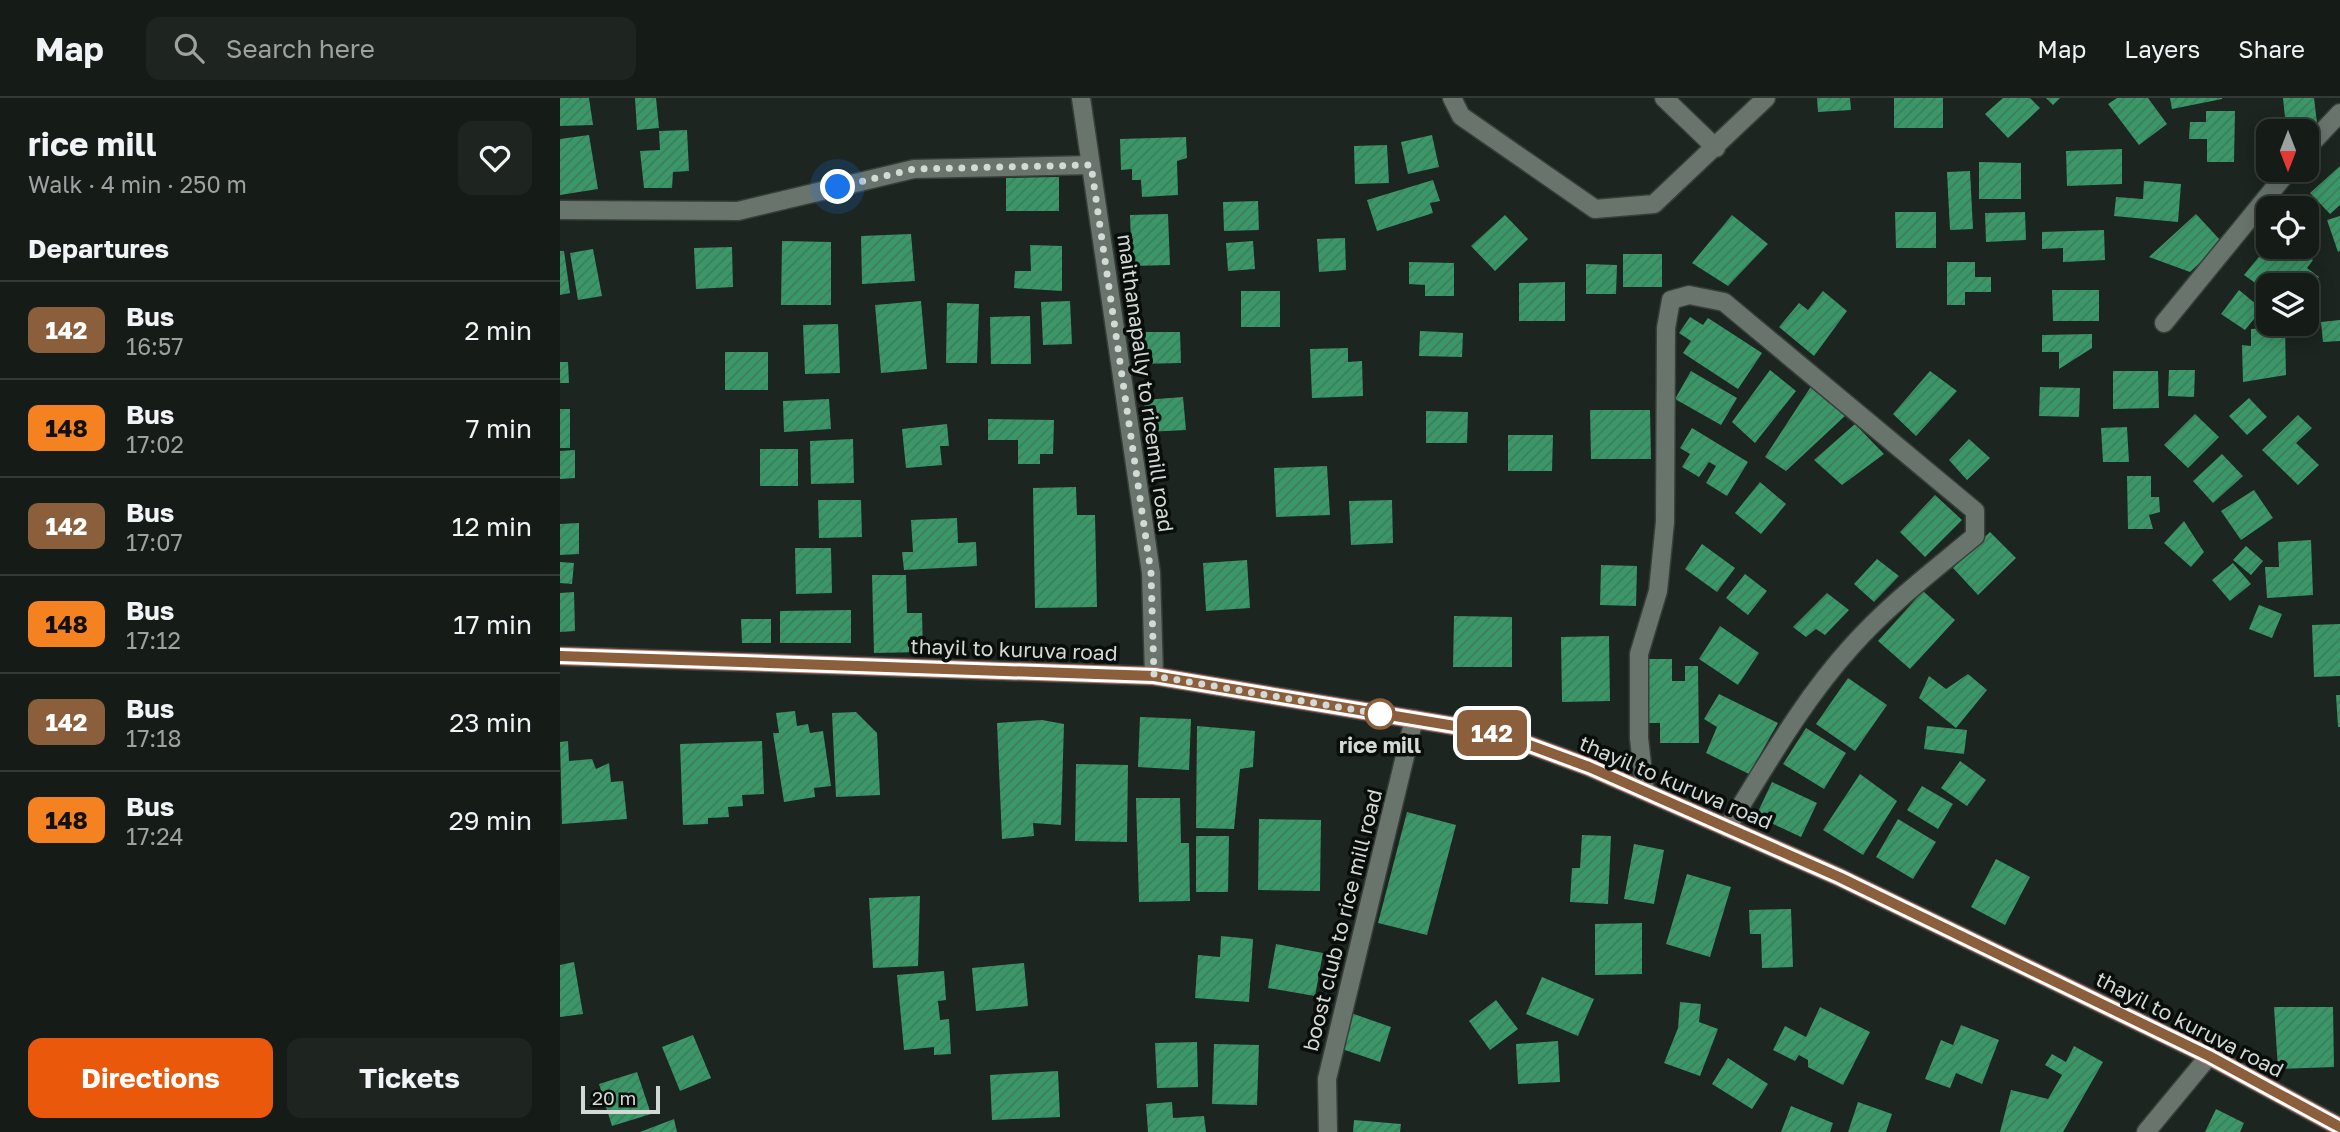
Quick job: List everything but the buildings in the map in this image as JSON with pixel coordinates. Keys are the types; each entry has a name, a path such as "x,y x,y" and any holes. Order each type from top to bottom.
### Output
{"main road":[{"name":"thayil to kuruva road","path":"560,656 1154,676 1497,733 1589,767 1839,877 2209,1056 2340,1127"}],"street":[{"name":"maithanapally to ricemill road","path":"1081,98 1151,573 1154,676"},
{"path":"1452,98 1461,116 1595,209 1654,205 1766,98"},
{"path":"1664,98 1716,148"},
{"path":"2319,135 2340,113"},
{"path":"560,210 738,211 914,169 1091,165"},
{"path":"2164,323 2280,182"},
{"path":"1645,792 1639,738 1639,654 1658,591 1665,522 1666,328 1671,300 1689,295 1724,302 1975,511 1975,536 1895,602 1852,646 1812,694 1727,828"},
{"name":"boost club to rice mill road","path":"1328,1132 1327,1079 1414,719"},
{"path":"2146,1132 2209,1056"}],"bus line":[{"name":"142","path":"560,656 1154,676 1497,733 1589,767 1839,877 2209,1056 2340,1127"}],"place":[{"name":"rice mill","path":"1380,714"}],"route":[{"path":"838,187 914,169 1091,165 1151,573 1154,676 1380,714"}]}
